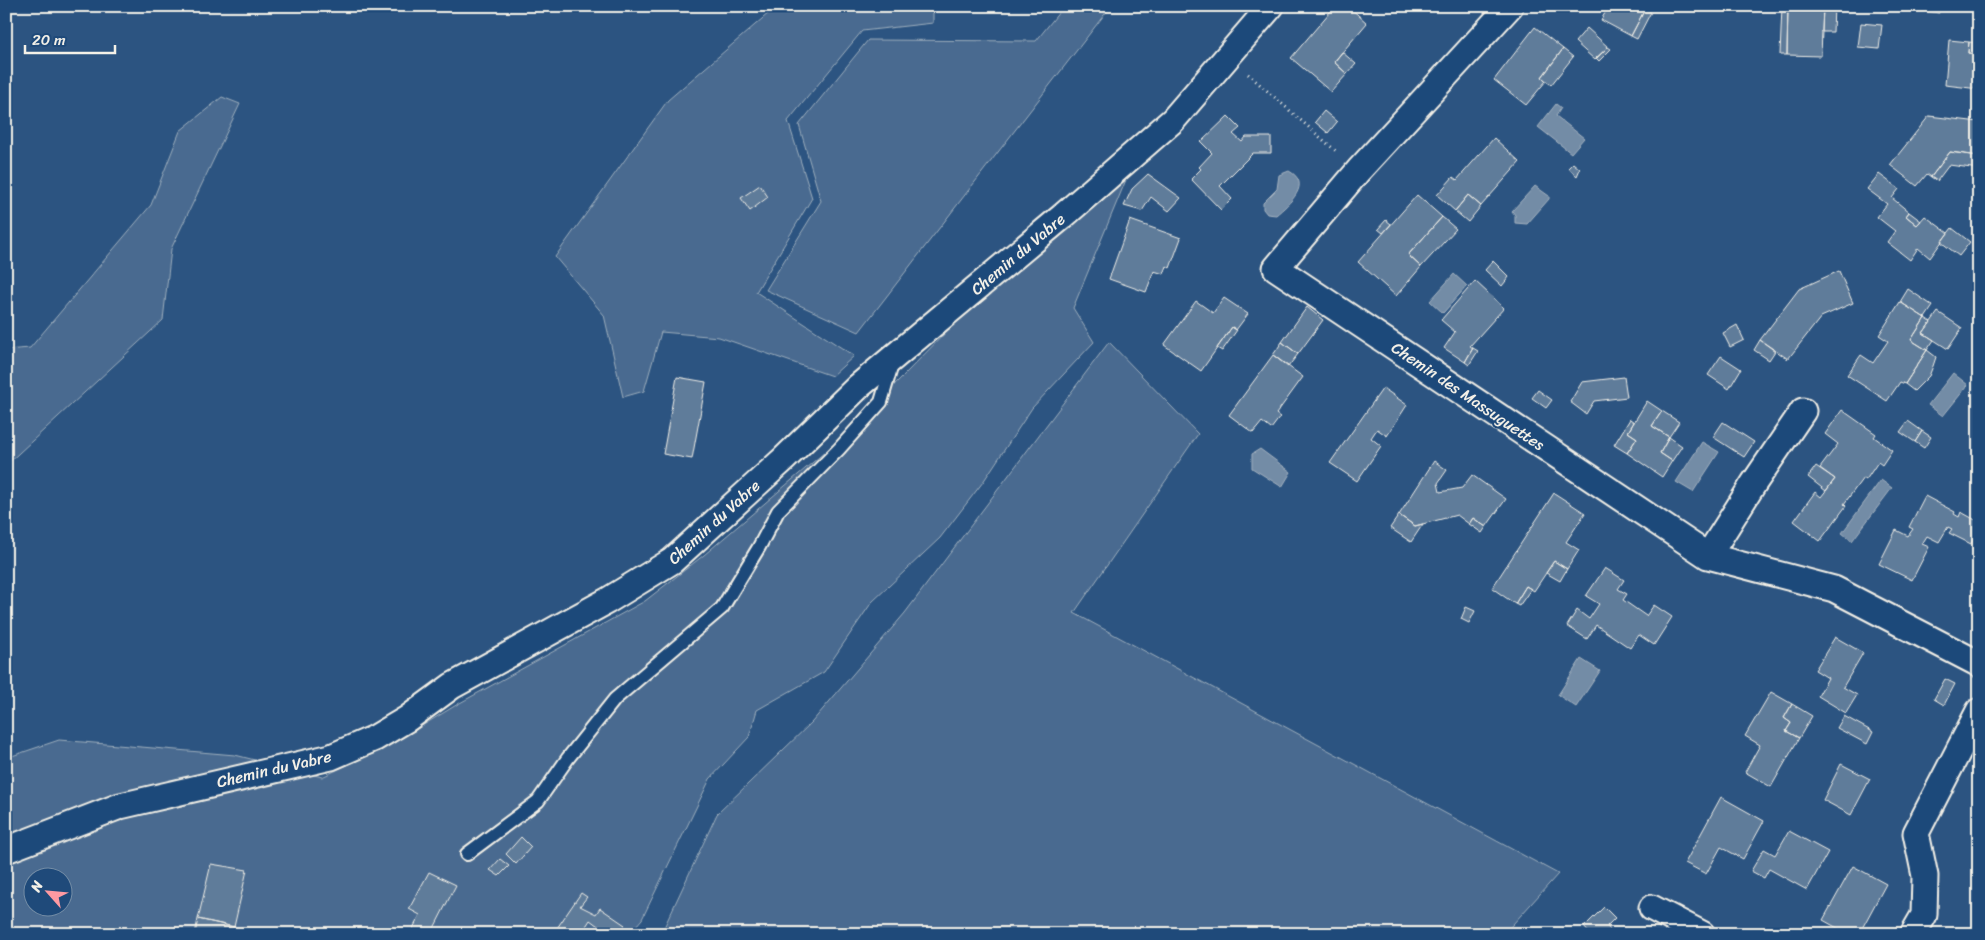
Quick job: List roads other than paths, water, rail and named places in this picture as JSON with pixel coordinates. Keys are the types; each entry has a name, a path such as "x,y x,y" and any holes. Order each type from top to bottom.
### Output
{"street":[{"name":"Chemin du Vabre","path":"6,850 120,806 331,757 375,738 452,686 607,601 672,561 784,459 859,386 1063,216 1173,120 1271,6"},
{"name":"Chemin des Massuguettes","path":"1510,6 1359,170 1276,268 1708,556 1834,589 1979,664"},
{"path":"1708,556 1754,483 1803,411"},
{"path":"1913,934 1924,914 1925,876 1916,833 1979,711"},
{"path":"1652,908 1702,934"}],"lane":[{"path":"467,854 538,801 568,758 615,699 722,608 759,547 778,511 839,449 881,402 894,357"}]}
